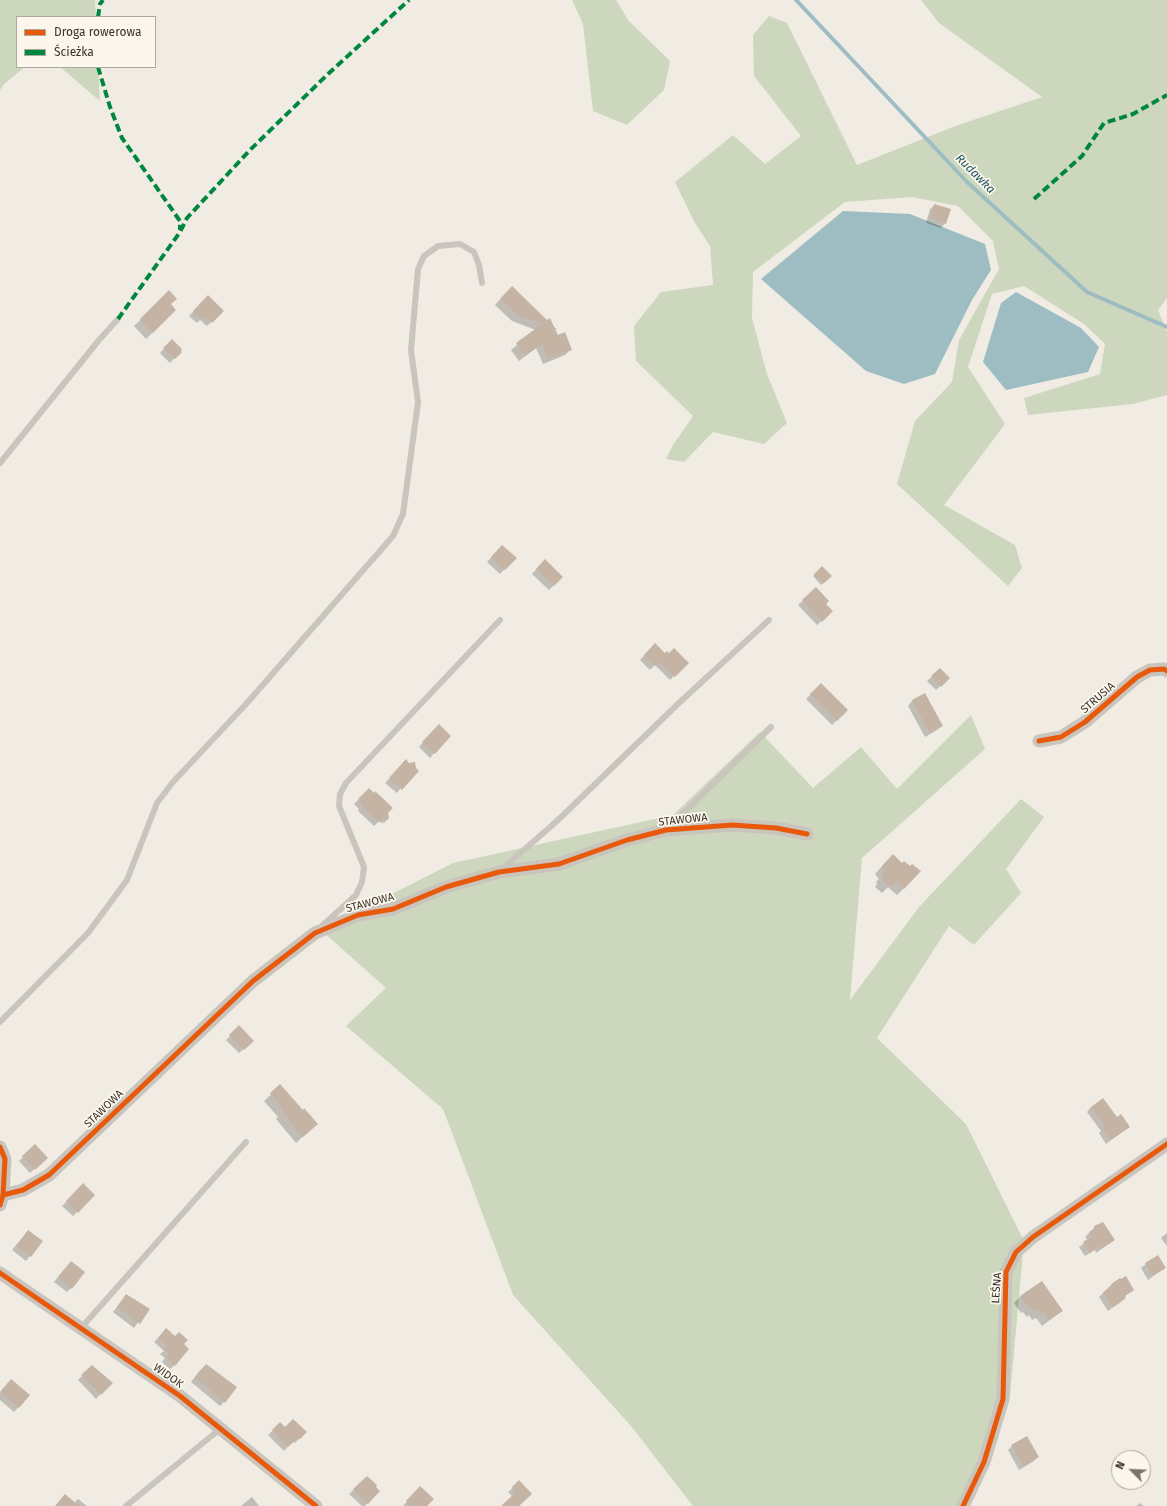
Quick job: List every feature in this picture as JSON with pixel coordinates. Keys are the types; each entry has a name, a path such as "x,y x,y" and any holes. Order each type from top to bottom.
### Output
{"street":[{"name":"STRUSIA","path":"1039,741 1061,737 1085,722 1137,677 1150,670 1164,669 1167,671"},
{"name":"STAWOWA","path":"2,1200 49,1175 252,982 315,933 358,915 393,909 446,887 499,872 559,864 627,840 666,830 732,825 776,828 807,834"},
{"name":"LEŚNA","path":"963,1506 984,1462 1003,1399 1006,1272 1016,1252 1033,1237 1167,1144"},
{"path":"0,1147 5,1159 2,1200"},
{"name":"WIDOK","path":"0,1273 180,1396 316,1506"}],"lane":[{"path":"0,1022 88,933 126,880 157,803 172,782 247,703 393,536 403,514 418,402 411,350 418,269 424,256 438,246 460,244 474,252 479,265 482,283"},
{"path":"0,463 99,340 118,319"},
{"path":"315,933 356,895 362,882 364,867 339,806 340,794 346,783 500,620"},
{"path":"499,872 557,822 680,702 769,620"},
{"path":"666,830 772,727"},
{"path":"81,1328 246,1142"},
{"path":"126,1506 220,1429"}],"green space":[{"path":"0,0 95,0 96,16 16,16 16,68 24,68 4,84 0,90"},
{"path":"572,0 616,0 628,20 670,61 664,90 627,125 593,111 583,24"},
{"path":"921,0 1167,0 1167,298 1158,310 1167,332 1167,395 1133,404 1028,415 1024,398 1100,374 1105,344 1084,324 1024,286 992,294 968,367 1005,424 944,505 1015,545 1022,568 1008,586 897,484 915,421 952,382 959,340 999,269 993,241 958,206 912,197 845,202 753,272 752,318 767,374 787,423 764,444 713,432 684,462 666,459 673,445 693,416 636,361 634,326 661,292 713,285 710,246 695,223 675,182 733,135 765,164 801,136 754,76 753,35 769,16 787,23 857,165 958,125 1042,97 939,23"},
{"path":"61,68 98,68 100,101"},
{"path":"971,715 985,749 862,858 850,1000 919,907 1021,799 1044,817 1006,869 1021,893 974,945 949,926 877,1038 966,1124 1024,1241 1010,1396 957,1506 693,1506 631,1426 513,1295 443,1109 346,1026 386,988 321,930 453,863 673,815 760,732 813,788 861,747 897,789"}],"water":[{"path":"843,211 910,214 985,244 991,270 972,300 935,374 904,384 866,371 761,279"},
{"path":"1016,292 1081,328 1099,347 1088,372 1006,390 983,362 1001,303"}],"building":[{"path":"934,204 951,209 946,224 930,218"},
{"path":"512,286 547,320 550,318 554,327 557,329 555,329 558,335 565,332 572,350 548,359 542,344 525,356 516,343 542,324 518,315 500,299"},
{"path":"169,290 177,299 171,304 176,310 153,333 140,319"},
{"path":"208,295 224,311 212,323 205,316 202,320 193,311"},
{"path":"172,339 182,349 182,352 175,359 163,348"},
{"path":"502,545 517,558 505,570 491,557"},
{"path":"545,559 563,577 554,586 536,569"},
{"path":"822,566 832,576 823,584 814,574"},
{"path":"816,587 829,601 826,604 833,611 822,622 802,600"},
{"path":"655,643 665,653 667,651 669,653 674,648 689,663 675,677 660,662 655,666 644,655"},
{"path":"940,668 950,678 941,687 931,676"},
{"path":"821,683 848,710 837,721 810,694"},
{"path":"925,693 943,726 930,733 912,700"},
{"path":"439,724 451,736 435,754 422,742"},
{"path":"406,759 409,763 415,762 416,768 419,771 402,790 389,778"},
{"path":"369,788 374,793 375,791 393,808 388,813 389,819 383,818 378,822 362,806 363,804 358,799"},
{"path":"893,854 902,863 904,861 910,866 912,864 921,871 904,889 896,881 890,887 881,879 885,871 881,867"},
{"path":"239,1025 254,1041 244,1050 229,1035"},
{"path":"280,1084 303,1110 304,1108 318,1124 303,1137 289,1122 290,1121 282,1112 284,1110 270,1093"},
{"path":"1103,1098 1117,1117 1121,1114 1130,1127 1111,1140 1102,1128 1105,1126 1091,1107"},
{"path":"35,1144 48,1158 35,1170 22,1156"},
{"path":"83,1183 95,1195 78,1213 66,1201"},
{"path":"1103,1222 1115,1240 1101,1249 1099,1246 1090,1253 1083,1242 1092,1236 1089,1232 1094,1229 1094,1226"},
{"path":"28,1230 43,1241 31,1257 16,1246"},
{"path":"1158,1255 1166,1268 1153,1276 1145,1263"},
{"path":"71,1261 85,1272 72,1289 58,1277"},
{"path":"1126,1276 1134,1290 1125,1296 1126,1298 1112,1307 1103,1292 1112,1286 1111,1284"},
{"path":"1042,1281 1063,1311 1049,1320 1043,1312 1040,1314 1037,1309 1034,1311 1030,1306 1028,1307 1020,1296"},
{"path":"126,1294 150,1309 140,1324 117,1307"},
{"path":"166,1328 175,1336 179,1332 188,1340 184,1344 189,1349 175,1366 166,1357 169,1353 164,1349 167,1346 158,1338"},
{"path":"206,1364 237,1387 225,1403 195,1377"},
{"path":"92,1365 113,1383 101,1395 81,1375"},
{"path":"11,1379 30,1395 19,1408 0,1392"},
{"path":"293,1419 307,1432 288,1447 272,1430 280,1422 285,1427"},
{"path":"1027,1436 1039,1457 1024,1466 1011,1445"},
{"path":"367,1476 377,1485 376,1487 380,1491 368,1504 353,1489"},
{"path":"519,1480 532,1494 519,1506 501,1506 516,1492 512,1487"},
{"path":"420,1486 434,1499 427,1506 412,1506 406,1501"},
{"path":"65,1494 79,1506 55,1506"}],"waterway":[{"name":"Rudawka","path":"796,0 967,182 1087,292 1167,327"}],"marked path":[{"path":"98,16 100,4 103,0"},
{"path":"118,319 180,232 187,218 250,150 328,74 409,0"},
{"path":"98,68 110,107 122,138 180,221 180,230"},
{"path":"1034,199 1082,156 1104,123 1133,114 1167,95"}],"cycle path":[{"path":"1039,741 1061,737 1085,722 1137,677 1150,670 1164,669 1167,671"},
{"path":"3,1195 23,1190 49,1175 253,981 315,933 358,915 393,909 446,887 499,872 559,864 627,840 666,830 732,825 776,828 807,834"},
{"path":"963,1506 984,1462 1003,1399 1006,1272 1016,1252 1033,1237 1167,1144"},
{"path":"0,1147 5,1159 3,1195 0,1205"},
{"path":"0,1273 180,1396 316,1506"}]}
